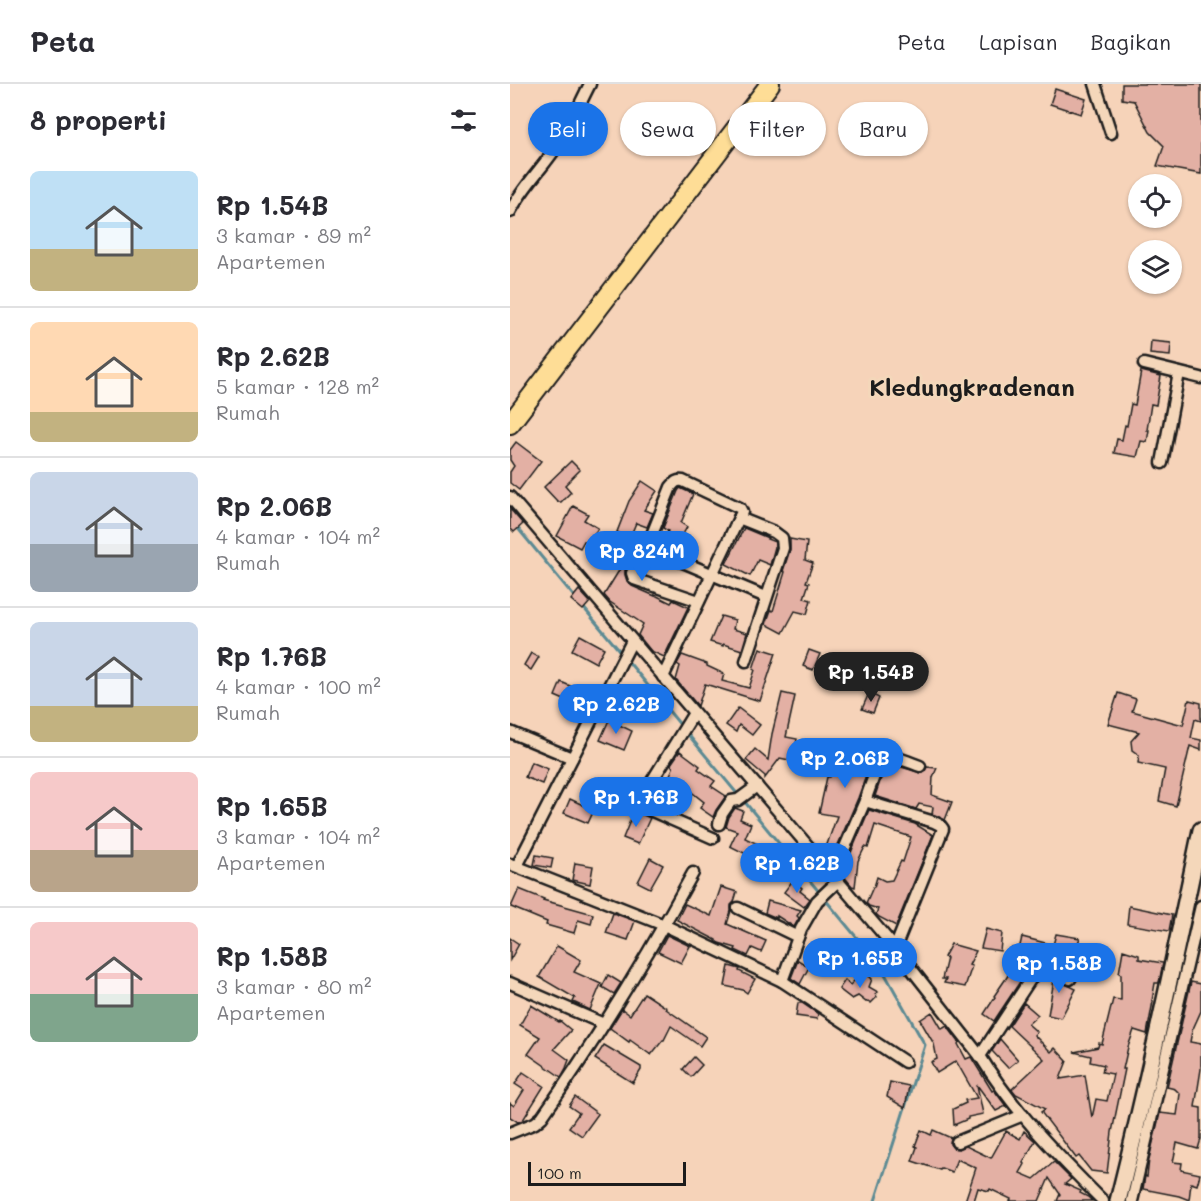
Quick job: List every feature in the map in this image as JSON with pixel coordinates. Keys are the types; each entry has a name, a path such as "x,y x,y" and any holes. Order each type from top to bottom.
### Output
{"highway":[{"path":"510,424 771,84"}],"main road":[{"path":"1118,1201 1137,1124 1193,928 1201,830"}],"street":[{"path":"510,212 528,183 561,140 590,84"},
{"path":"1095,84 1111,133"},
{"path":"1144,364 1201,378"},
{"path":"1162,463 1179,372"},
{"path":"663,677 742,512 740,508 683,481 678,481 671,487 647,547 632,573 633,578 699,601"},
{"path":"510,497 694,713 753,789 835,878 895,948 1023,1115 1066,1165 1103,1201"},
{"path":"739,518 774,532 782,538 783,548 746,661"},
{"path":"647,547 766,597"},
{"path":"632,641 514,865 664,925 782,981 905,1062"},
{"path":"694,713 639,802 644,807 712,838"},
{"path":"510,732 572,758"},
{"path":"782,981 801,929 817,901 835,878 879,762 884,758 895,758 920,766"},
{"path":"719,824 722,814 731,801 738,800 753,789"},
{"path":"865,801 934,822 942,829 895,948"},
{"path":"510,1133 535,1123 542,1117 604,1024 693,873"},
{"path":"1132,1201 1193,928 1201,906"},
{"path":"738,908 798,937"},
{"path":"980,1056 1043,960 1050,959 1073,968 1074,972 1070,979"},
{"path":"510,983 604,1024"},
{"path":"957,1142 1023,1115"}],"building":[{"path":"1122,84 1201,84 1201,174 1157,166 1164,146 1150,132 1134,101 1122,99"},
{"path":"1055,89 1086,99 1081,114 1050,104"},
{"path":"1151,341 1171,343 1170,356 1150,354"},
{"path":"1141,371 1161,376 1156,405 1151,404 1147,442 1141,441 1137,457 1114,453 1117,439 1122,440 1125,425 1127,426 1131,404 1135,405"},
{"path":"516,442 541,461 519,490 510,483 510,472 514,466 510,460 510,450"},
{"path":"571,461 580,470 565,485 571,492 561,502 558,502 544,487"},
{"path":"642,481 657,491 644,510 653,513 647,527 636,523 627,544 638,548 625,570 627,581 632,586 671,603 673,600 688,607 664,657 651,651 638,635 643,624 610,602 604,595 623,564 608,557 619,533 617,532 629,501"},
{"path":"680,488 693,494 681,523 687,527 674,550 661,545 668,531 663,528"},
{"path":"573,506 588,514 584,520 598,528 589,543 584,541 580,548 557,536"},
{"path":"510,509 523,524 514,532 510,528"},
{"path":"744,528 775,542 770,565 758,560 750,576 726,564"},
{"path":"790,539 807,542 805,560 813,563 806,582 809,583 804,598 811,600 807,614 795,611 783,633 766,624 771,610 773,611 785,572 783,571 790,550"},
{"path":"579,590 590,602 583,610 571,600"},
{"path":"721,616 735,620 733,629 747,633 742,650 710,642"},
{"path":"580,635 604,648 596,663 572,650"},
{"path":"760,648 776,653 760,701 705,684 698,706 676,680 680,666 677,664 682,655 707,664 724,674 722,681 749,688"},
{"path":"809,650 820,654 813,670 803,666"},
{"path":"531,653 539,657 531,670 524,665"},
{"path":"561,682 584,692 578,706 555,696"},
{"path":"782,693 795,696 786,737 797,739 794,761 780,758 765,778 746,760 755,749 768,760"},
{"path":"869,693 879,698 873,713 862,709"},
{"path":"1118,693 1136,699 1132,711 1183,725 1189,700 1201,703 1201,721 1195,719 1191,738 1201,740 1201,750 1190,746 1176,806 1159,801 1165,769 1138,763 1139,755 1132,750 1131,741 1139,732 1108,724"},
{"path":"738,708 760,725 752,735 739,725 736,732 726,725"},
{"path":"609,720 632,731 624,750 600,740"},
{"path":"839,744 862,751 865,746 881,750 881,752 872,759 831,861 824,853 837,816 819,813 827,777 830,777"},
{"path":"680,751 700,766 698,769 715,781 711,786 726,796 713,817 700,808 704,802 670,775 673,768 671,764"},
{"path":"531,762 548,769 542,784 525,777"},
{"path":"890,765 921,773 927,767 937,768 933,777 932,795 952,802 945,820 932,814 933,807 919,804 916,809 875,796 885,767"},
{"path":"570,799 594,810 588,823 564,813"},
{"path":"735,808 743,811 740,819 751,824 745,838 760,845 754,858 730,846 737,831 726,827"},
{"path":"869,810 915,824 933,835 896,926 879,917 876,914 878,909 866,903 877,877 885,881 892,880 901,861 903,862 911,837 875,825 868,848 865,847 858,861 855,887 842,874"},
{"path":"634,811 650,818 638,844 623,838"},
{"path":"536,855 553,858 551,868 534,865"},
{"path":"650,858 663,865 650,888 638,882"},
{"path":"575,863 593,866 590,884 572,880"},
{"path":"793,880 802,888 800,891 810,899 804,907 784,892"},
{"path":"721,887 737,892 731,905 727,924 766,941 761,952 752,948 748,956 677,920 685,904 711,916"},
{"path":"519,889 543,900 593,914 591,924 578,920 574,933 546,925 547,922 511,907"},
{"path":"768,901 801,910 794,927 777,916 777,918 765,913"},
{"path":"1129,906 1172,915 1169,931 1127,924"},
{"path":"613,913 635,921 628,940 606,933"},
{"path":"986,929 1002,933 1000,951 981,948"},
{"path":"1056,934 1080,938 1072,957 1070,959 1048,952 1048,947 1045,952 1039,953 994,1021 984,1014 1015,961 1006,959 1012,948 1019,950 1022,937 1053,945"},
{"path":"667,935 690,946 681,963 658,952"},
{"path":"510,938 519,944 510,960"},
{"path":"951,944 976,951 969,965 972,966 965,987 944,983 946,979 942,979 947,958 944,957"},
{"path":"557,946 581,960 574,972 601,984 590,1010 573,1002 575,998 539,977"},
{"path":"1123,950 1139,955 1139,959 1163,963 1159,983 1155,983 1147,1034 1134,1030 1128,1047 1112,1132 1107,1173 1091,1171 1079,1156 1076,1158 1041,1112 1045,1109 1016,1094 1012,1089 1044,1059 1009,1026 1024,1003 1038,1015 1028,1024 1037,1032 1034,1035 1051,1052 1055,1048 1067,1061 1060,1079 1085,1075 1092,1118 1096,1099 1107,1101 1113,1074 1102,1072 1104,1065 1090,1062 1091,1056 1074,1052 1102,1044 1113,999 1121,1000 1121,974 1119,973"},
{"path":"798,960 809,967 800,984 791,978"},
{"path":"729,966 740,969 739,971 755,979 747,993 725,986"},
{"path":"1047,967 1062,972 1057,980 1076,989 1061,1018 1048,1015 1054,980 1046,976"},
{"path":"864,971 872,979 869,987 878,992 875,994 877,997 871,1003 858,996 852,999 839,989 845,980 850,985"},
{"path":"608,975 621,983 614,994 602,987"},
{"path":"1191,982 1201,984 1201,1011 1190,1042 1201,1044 1201,1069 1195,1107 1201,1108 1201,1139 1198,1149 1177,1143 1173,1162 1182,1163 1181,1170 1200,1174 1197,1185 1191,1183 1189,1200 1143,1189 1160,1113 1177,1115 1180,1094 1175,1089 1167,1087"},
{"path":"644,993 706,1037 700,1046 671,1026 664,1040 651,1055 610,1028 622,1009 630,1015"},
{"path":"798,1003 802,1003 818,1014 817,1019 796,1016"},
{"path":"531,1005 560,1021 571,1030 554,1049 569,1060 561,1077 528,1054 540,1037 520,1025"},
{"path":"932,1012 942,1029 947,1026 959,1042 966,1059 971,1057 992,1091 994,1090 1006,1106 996,1111 977,1085 983,1114 968,1117 954,1125 953,1109 966,1103 965,1100 977,1098 956,1061 937,1073 931,1062 937,1059 934,1044 920,1020"},
{"path":"1000,1039 1018,1060 1008,1068 992,1051"},
{"path":"604,1045 641,1067 633,1083 595,1059"},
{"path":"694,1057 702,1065 691,1077 683,1069"},
{"path":"523,1072 544,1086 523,1120 518,1122 510,1117 510,1103 514,1106 524,1090 515,1084"},
{"path":"890,1082 909,1086 905,1108 887,1097"},
{"path":"575,1097 598,1114 582,1136 569,1127 579,1113 569,1106"},
{"path":"921,1130 931,1135 933,1130 951,1138 950,1144 953,1148 959,1149 966,1146 991,1158 1006,1131 1020,1139 1024,1131 1035,1141 1020,1173 1034,1179 1054,1162 1071,1179 1065,1184 1081,1191 1080,1193 1092,1201 1057,1201 1060,1194 1049,1178 1039,1201 1010,1201 1011,1199 990,1189 989,1191 978,1188 974,1201 965,1201 976,1168 957,1159 952,1172 912,1161"}],"waterway":[{"path":"516,526 577,600"},
{"path":"583,607 623,655"},
{"path":"627,660 682,727"},
{"path":"686,732 739,796"},
{"path":"744,801 820,893"},
{"path":"824,898 881,967 925,1045 875,1201"}],"district":[{"name":"Kledungkradenan","path":"972,386"}]}
